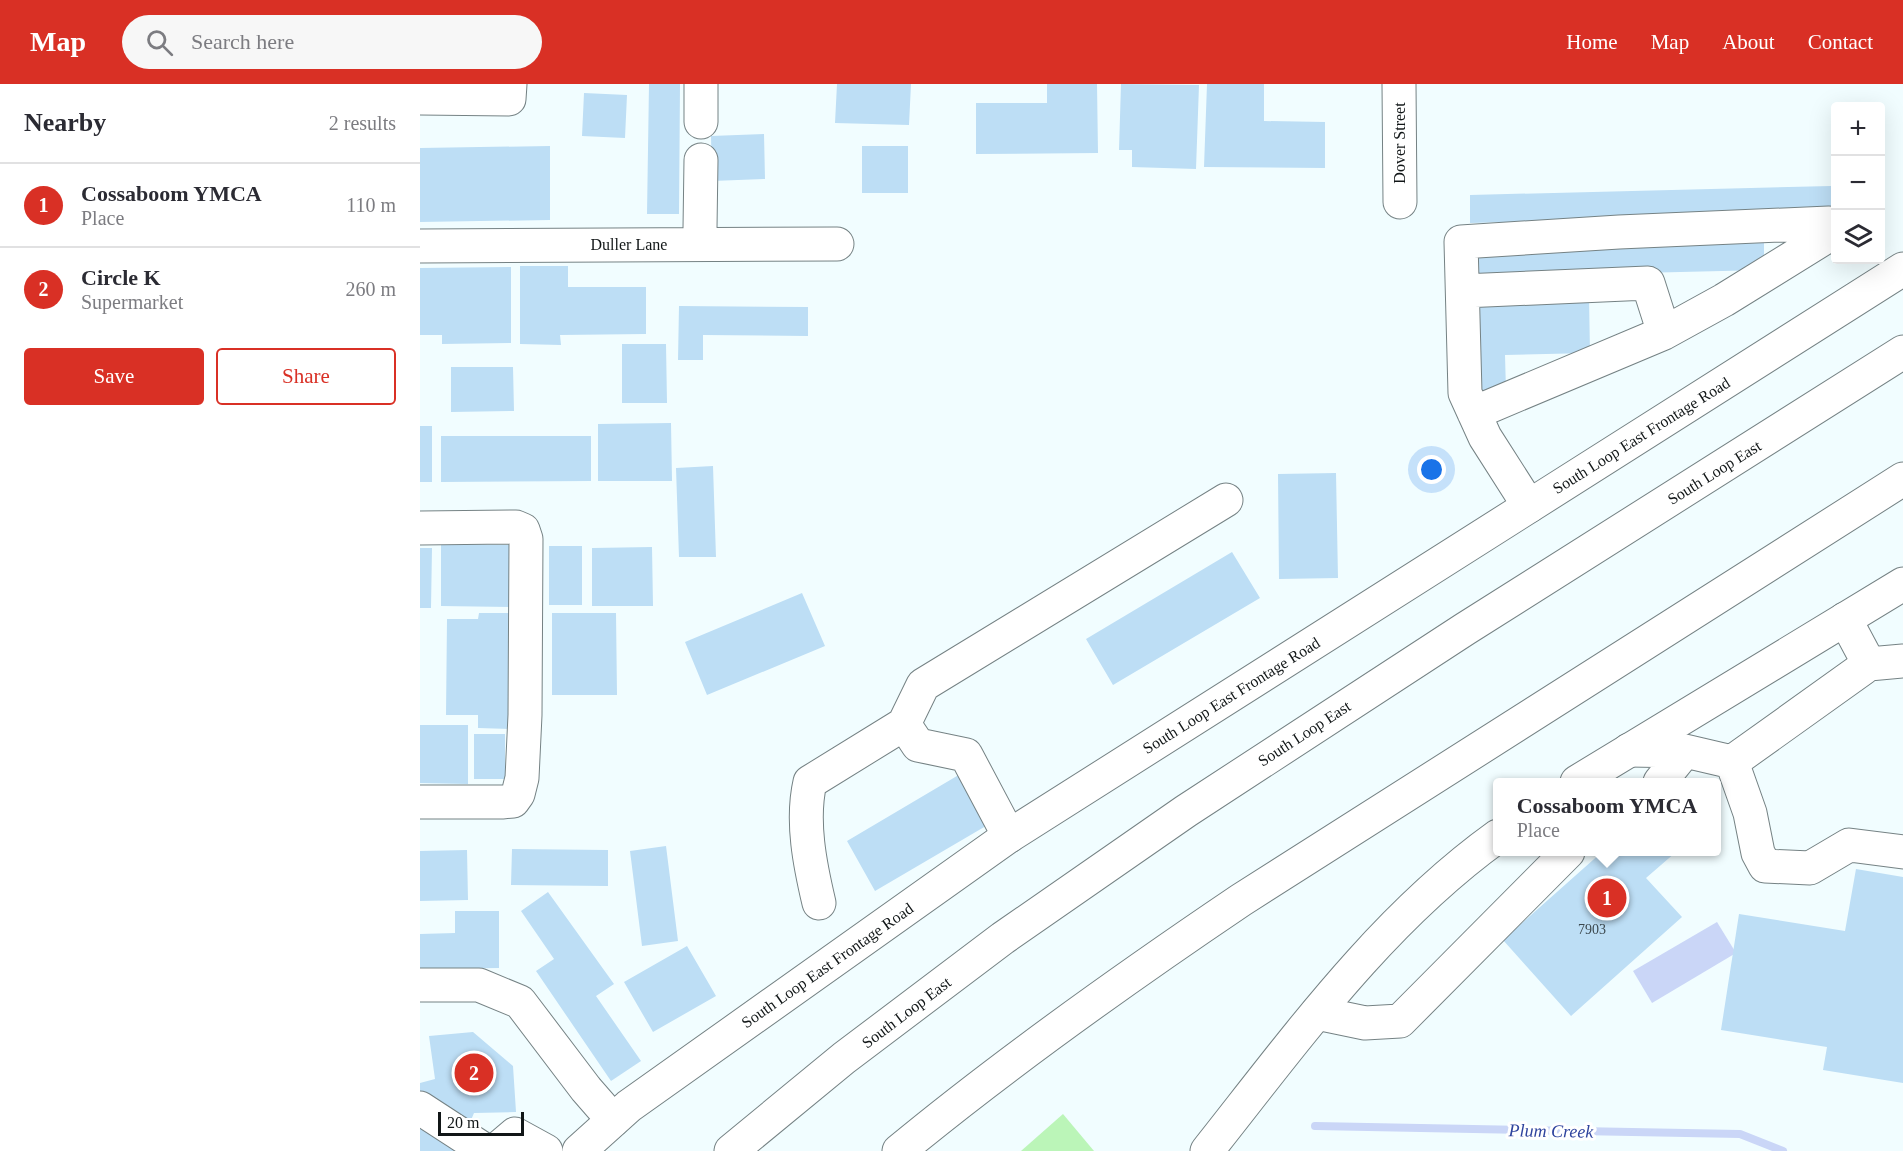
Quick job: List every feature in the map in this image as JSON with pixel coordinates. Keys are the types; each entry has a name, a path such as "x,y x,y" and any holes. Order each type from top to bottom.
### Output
{"main road":[{"path":"420,98 509,99 510,84"},
{"path":"701,84 701,122"},
{"name":"Dover Street","path":"1399,84 1400,202"},
{"path":"701,160 700,228 702,244"},
{"path":"1474,413 1664,333 1724,300 1829,235 1829,223 1619,232 1461,242 1465,393 1474,413 1485,437 1529,506"},
{"name":"Duller Lane","path":"420,246 837,244"},
{"name":"South Loop East Frontage Road","path":"579,1151 629,1106 1009,836 1903,269"},
{"path":"1463,291 1648,283 1664,333"},
{"name":"South Loop East","path":"731,1151 844,1058 1003,938 1185,810 1465,629 1903,352"},
{"path":"899,1151 1052,1032 1241,900 1903,479"},
{"path":"819,903 812,874 805,802 810,782 904,723 923,685 1226,500"},
{"path":"420,528 516,527 523,530 526,551 525,714 522,778 518,794 513,801 502,802 420,802"},
{"path":"1585,778 1903,584"},
{"path":"1845,619 1869,664"},
{"path":"1629,750 1685,751 1732,762 1869,664 1903,661"},
{"path":"904,723 918,745 966,755 1009,836"},
{"path":"1664,778 1685,751"},
{"path":"1732,762 1750,813 1758,853 1765,866 1810,868 1849,845 1903,852"},
{"path":"1207,1151 1317,1013 1400,922 1448,874 1493,839"},
{"path":"1317,1013 1365,1023 1400,1021 1564,856"},
{"path":"420,985 479,985 520,1002 586,1089 613,1120"},
{"path":"420,1108 486,1151"},
{"path":"495,1151 514,1134 546,1151"}],"green space":[{"path":"1063,1114 1094,1151 1021,1151"}],"water":[{"path":"1717,922 1736,953 1652,1003 1633,971"}],"building":[{"path":"649,84 680,84 679,214 647,214"},
{"path":"837,84 911,84 909,125 835,123"},
{"path":"1047,84 1097,84 1098,153 976,154 976,103 1047,103"},
{"path":"1121,84 1199,85 1196,169 1132,167 1132,150 1119,150"},
{"path":"1207,84 1264,84 1264,121 1325,122 1325,168 1204,167"},
{"path":"584,93 627,95 625,138 582,136"},
{"path":"764,134 765,179 712,181 711,136"},
{"path":"550,146 550,220 420,222 420,148"},
{"path":"862,146 908,146 908,193 862,193"},
{"path":"1831,186 1831,214 1470,223 1470,195"},
{"path":"1764,243 1764,270 1475,277 1475,249"},
{"path":"520,266 568,266 568,287 646,287 646,334 560,335 561,345 520,344"},
{"path":"511,267 511,343 442,344 442,335 420,335 420,268"},
{"path":"1589,297 1590,353 1505,355 1506,391 1476,392 1474,300"},
{"path":"679,306 808,307 808,336 703,335 703,360 678,360"},
{"path":"622,344 666,344 667,403 622,403"},
{"path":"451,367 513,367 514,411 451,412"},
{"path":"671,423 672,481 598,481 598,424"},
{"path":"420,426 432,426 432,482 420,482"},
{"path":"441,436 591,436 591,481 441,482"},
{"path":"713,466 716,557 679,557 676,468"},
{"path":"1336,473 1338,578 1279,579 1278,474"},
{"path":"441,544 511,545 510,607 441,606"},
{"path":"549,546 582,546 582,605 549,605"},
{"path":"652,547 653,606 592,606 592,548"},
{"path":"420,548 432,548 431,608 420,608"},
{"path":"1232,552 1260,598 1113,685 1086,639"},
{"path":"802,593 825,646 707,695 685,642"},
{"path":"479,613 512,613 512,729 478,728 478,715 446,715 447,619 478,619"},
{"path":"552,613 616,613 617,695 552,695"},
{"path":"420,725 468,725 468,784 420,783"},
{"path":"474,734 505,734 505,779 474,779"},
{"path":"962,773 991,823 875,891 847,841"},
{"path":"666,846 678,941 642,946 630,851"},
{"path":"512,849 608,850 608,886 511,885"},
{"path":"467,850 468,900 420,901 420,851"},
{"path":"1598,856 1671,856 1646,878 1682,917 1571,1016 1503,940"},
{"path":"1856,869 1903,877 1903,1083 1823,1070 1827,1047 1721,1030 1739,914 1845,931"},
{"path":"548,892 614,984 596,996 641,1061 611,1081 536,971 554,959 521,911"},
{"path":"455,911 499,911 499,968 420,969 420,934 455,933"},
{"path":"687,946 716,996 653,1032 624,982"},
{"path":"473,1032 513,1066 516,1112 474,1113 458,1151 420,1151 420,1083 435,1079 429,1036"}],"waterway":[{"name":"Plum Creek","path":"1315,1126 1740,1134 1783,1151"}],"place":[{"name":"Cossaboom YMCA","path":"1607,898"},
{"name":"Circle K","path":"474,1073"}]}
